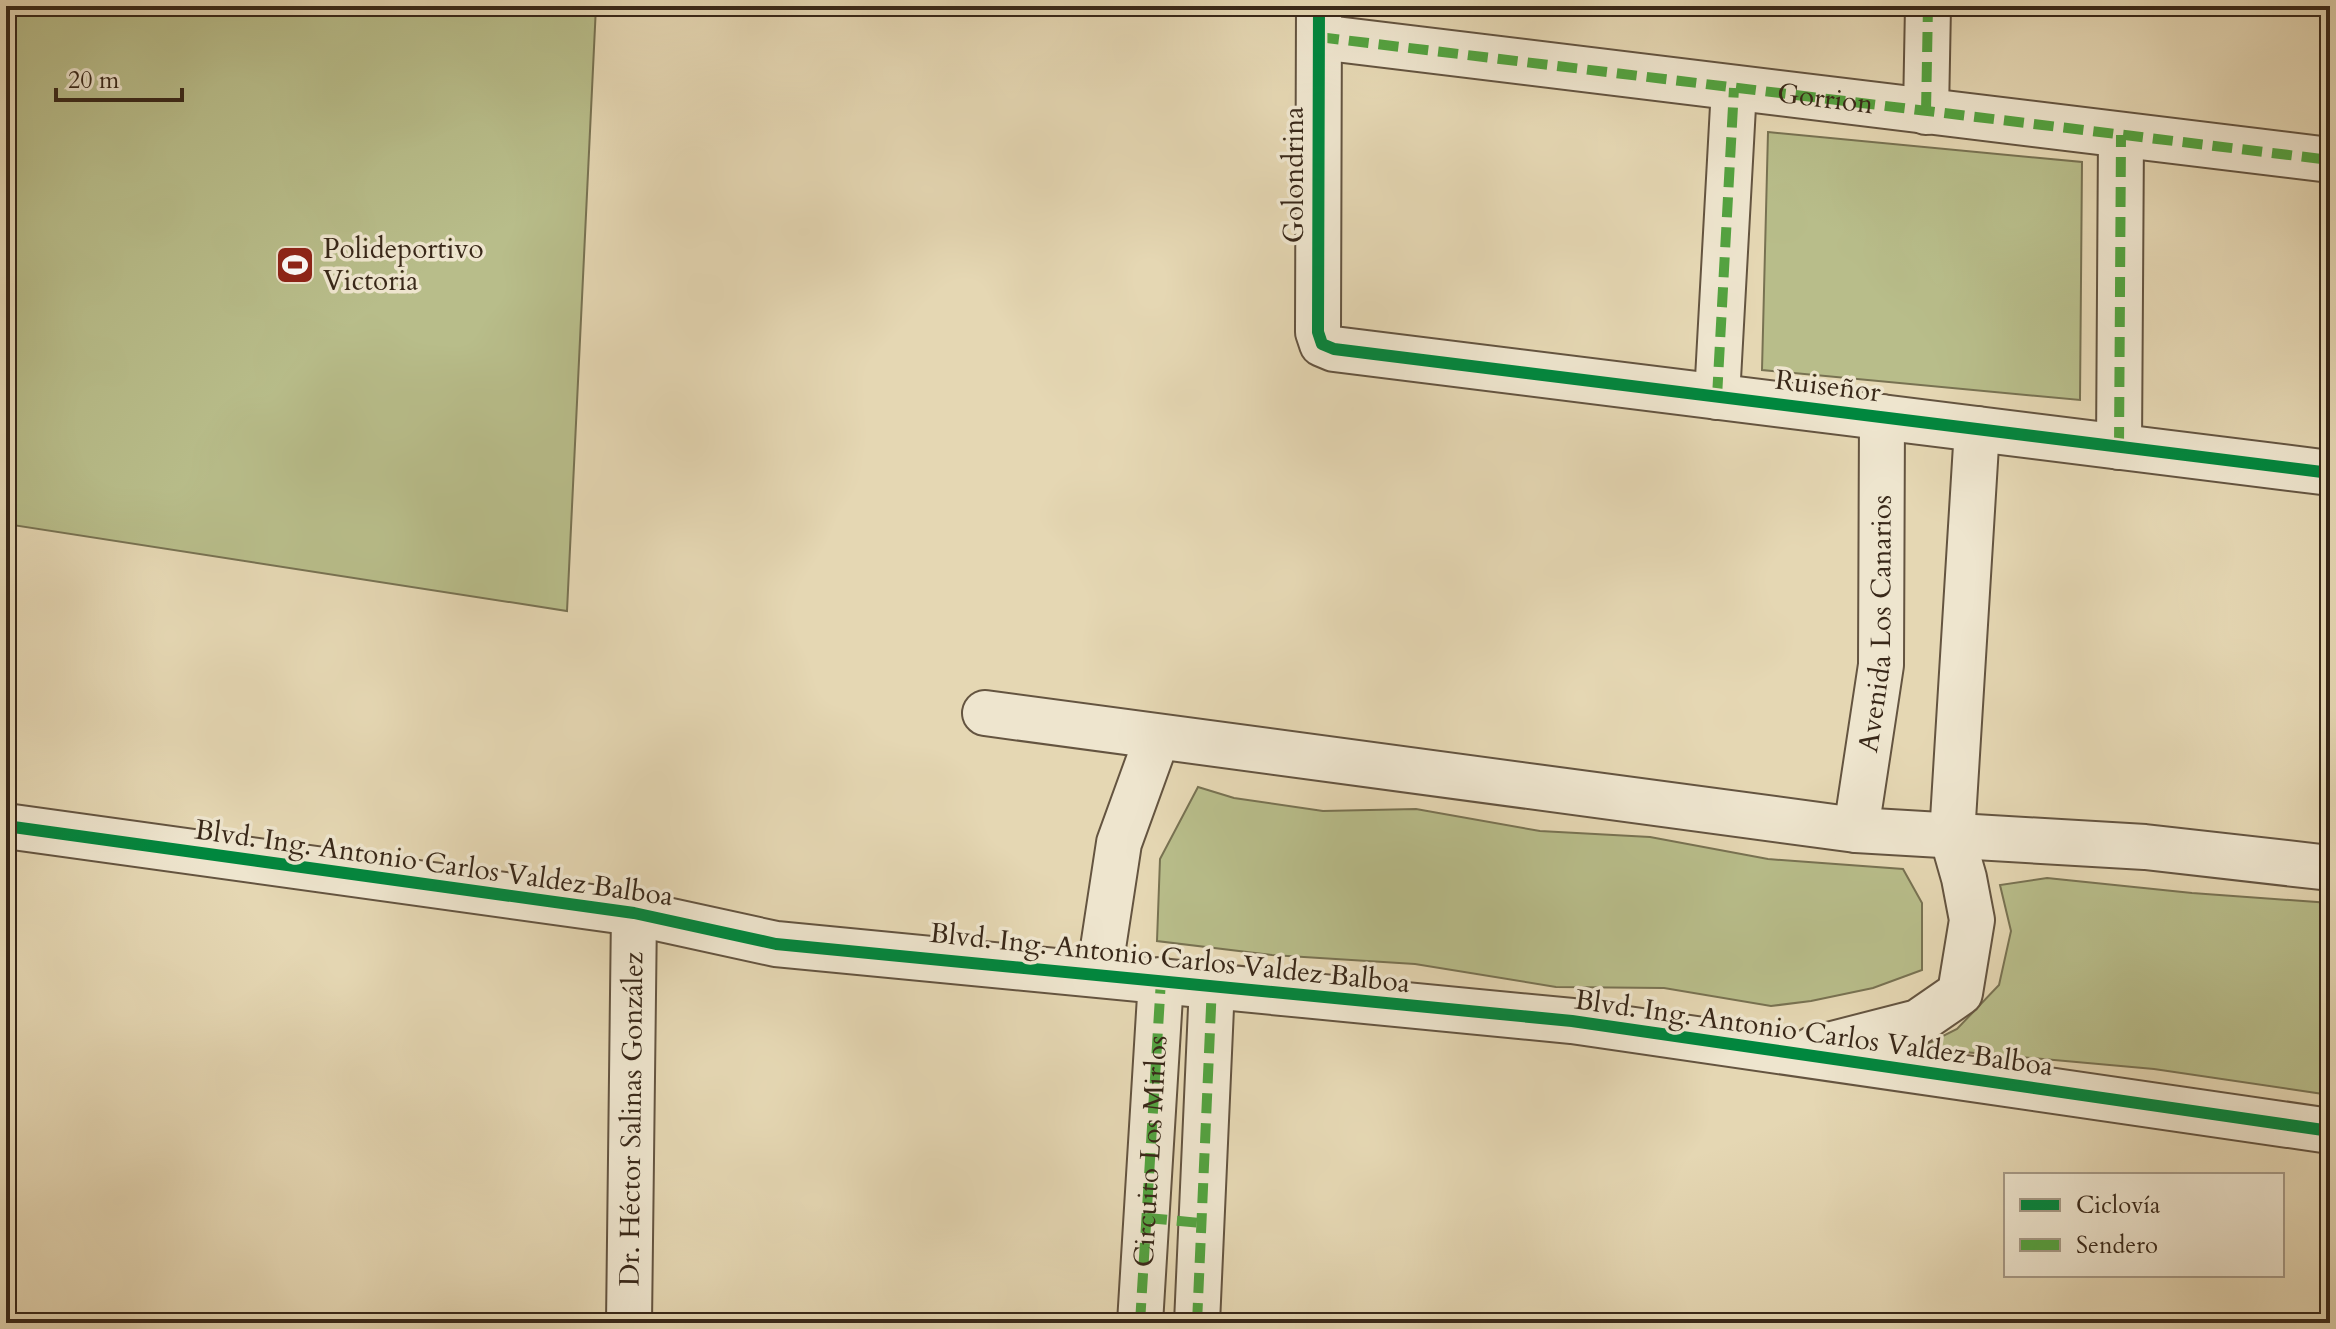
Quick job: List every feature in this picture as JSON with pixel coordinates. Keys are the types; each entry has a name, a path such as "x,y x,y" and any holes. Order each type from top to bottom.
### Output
{"street":[{"path":"1926,112 1928,6"},
{"name":"Gorrion","path":"1319,22 1734,88 2330,160"},
{"name":"Golondrina","path":"1319,22 1318,332 1322,344"},
{"path":"1717,397 1734,88"},
{"path":"2119,447 2121,135"},
{"name":"Ruiseñor","path":"1322,344 1334,349 2330,473"},
{"name":"Avenida Los Canarios","path":"1856,830 1881,665 1882,417"},
{"path":"1795,1054 1918,1022 1960,993 1972,920 1952,836 1977,429"},
{"path":"985,713 1856,830 2145,847 2330,868"},
{"path":"1099,974 1119,843 1157,738"},
{"name":"Blvd. Ing. Antonio Carlos Valdez Balboa","path":"6,826 634,913 776,944 1572,1021 2330,1131"},
{"name":"Dr. Héctor Salinas González","path":"629,1323 634,913"},
{"name":"Circuito Los Mirlos","path":"1140,1323 1161,980"},
{"name":"Circuito Los Mirlos","path":"1197,1323 1212,985"},
{"path":"1147,1218 1201,1223"}],"green space":[{"name":"Polideportivo Victoria","path":"6,6 596,6 567,611 6,524"},
{"path":"1768,132 2082,162 2080,400 1762,370"},
{"path":"1198,787 1234,798 1323,811 1416,809 1540,831 1650,837 1768,859 1903,869 1922,903 1922,970 1873,988 1771,1006 1664,988 1556,987 1415,964 1272,955 1157,941 1160,859"},
{"path":"2047,878 2330,903 2330,1095 2154,1069 1919,1048 1957,1029 1999,985 2011,931 2000,885"}],"marked path":[{"path":"1926,112 1928,6"},
{"path":"1319,37 2330,160"},
{"path":"1717,397 1734,88"},
{"path":"2119,447 2121,135"},
{"path":"1140,1323 1161,980"},
{"path":"1197,1323 1212,985"},
{"path":"1147,1218 1201,1223"}],"cycle path":[{"path":"1319,6 1318,332 1322,344 1334,349 2330,473"},
{"path":"6,826 634,913 776,944 1572,1021 2330,1131"}],"place":[{"name":"Polideportivo Victoria","path":"295,265"}]}
